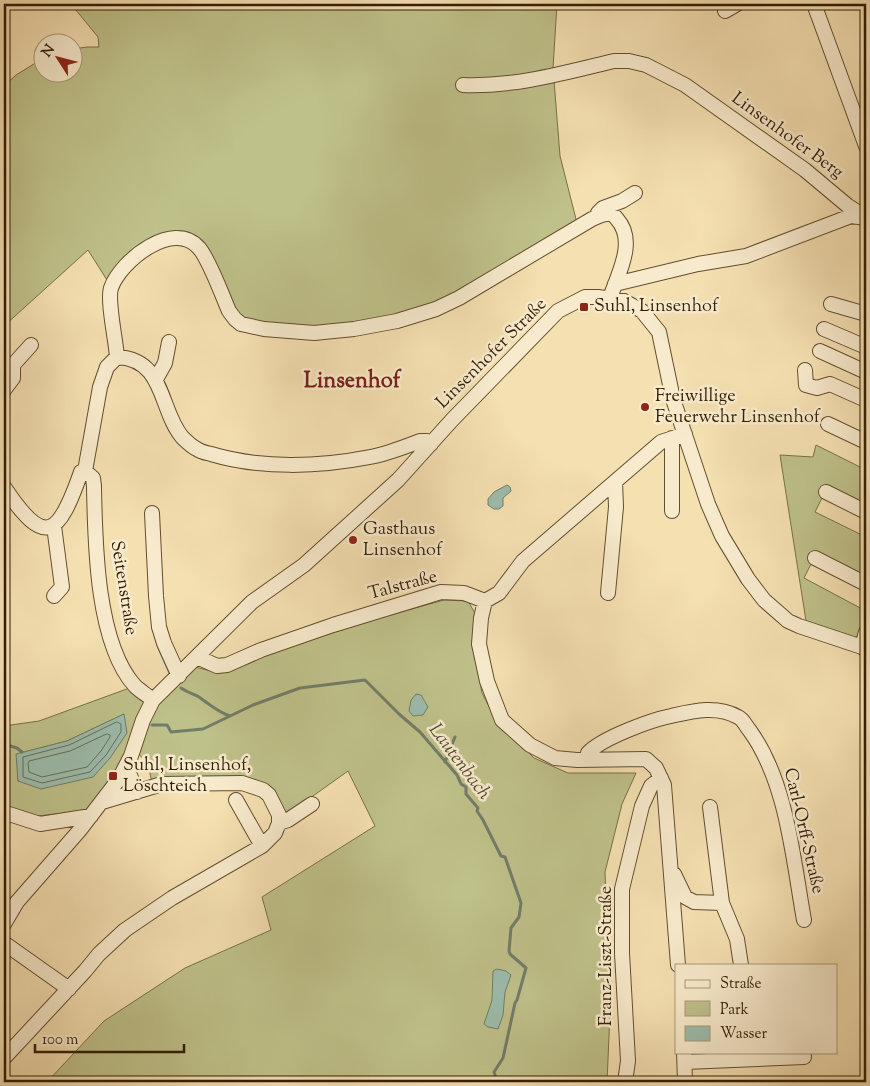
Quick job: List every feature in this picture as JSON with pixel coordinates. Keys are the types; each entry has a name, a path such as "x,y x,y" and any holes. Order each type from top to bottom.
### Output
{"street":[{"path":"814,4 866,146"},
{"name":"Linsenhofer Berg","path":"463,85 487,86 522,82 614,61 629,61 646,65 685,85 805,170 848,206 866,217"},
{"path":"595,218 598,212 604,208 622,201 635,193"},
{"path":"117,357 110,293 119,274 128,264 144,251 170,238 181,237 192,241 200,249 230,310 235,319 241,324 264,329 314,333 354,330 436,309 460,298 595,218 608,213 614,215 621,222 626,236 626,252 610,298"},
{"name":"Linsenhofer Berg","path":"615,284 698,264 746,256 851,216 866,217"},
{"name":"Linsenhofer Straße","path":"4,924 17,902 117,782 126,766 143,720 153,700 252,602 311,559 398,480 558,311 585,298 598,296 624,301 642,311 659,332 673,399 678,436 722,536 748,579 764,600 788,621 864,648"},
{"path":"831,304 866,314"},
{"path":"824,329 866,346"},
{"path":"156,379 165,363 169,342"},
{"path":"4,390 13,378 13,365 32,345"},
{"path":"820,350 866,372"},
{"path":"4,487 27,517 39,527 49,528 54,526 70,504 82,472 85,471 100,388 106,367 117,357 128,357 142,366 156,379 171,419 182,437 196,449 226,458 259,463 301,465 371,457 420,440 431,444"},
{"path":"805,370 806,384 817,388 830,384 866,400"},
{"path":"828,424 866,442"},
{"path":"672,511 678,436 662,442 523,562 499,593 485,601 481,618 479,644 487,681 502,720 530,745 555,758 646,759 656,768 664,785 678,964"},
{"name":"Seitenstraße","path":"85,471 92,478 94,486 95,546 107,630 125,671 135,686 153,700"},
{"path":"608,593 616,507 616,482"},
{"path":"826,492 866,512"},
{"path":"152,513 159,627 171,661 179,676"},
{"path":"54,526 62,587 54,596"},
{"path":"815,558 866,584"},
{"name":"Talstraße","path":"197,657 217,666 227,665 262,650 333,625 441,592 464,593 485,601"},
{"path":"864,648 866,632"},
{"name":"Carl-Orff-Straße","path":"587,759 588,753 602,742 659,718 692,712 721,710 740,717 767,758 780,796 804,920"},
{"path":"126,766 137,792"},
{"name":"Franz-Liszt-Straße","path":"625,1082 628,1061 622,953 622,889 642,806 652,786 661,778"},
{"path":"4,1058 99,954 135,922 172,898 262,846 275,833 279,823 279,815 269,796 263,790 242,783 162,784 102,802"},
{"path":"236,800 262,846"},
{"path":"279,823 288,820 312,804"},
{"path":"710,807 722,903 737,939 741,964"},
{"path":"9,814 40,824 90,816"},
{"path":"670,867 685,897 694,902 722,903"},
{"path":"4,943 69,989"},
{"path":"685,1082 684,1057 804,1057"}],"green space":[{"path":"71,4 557,4 553,68 560,156 578,227 459,298 354,329 241,324 200,249 160,242 112,288 88,250 4,326 4,86 16,75 32,65 32,82 82,82 82,48 99,47 98,37"},
{"path":"816,445 866,470 866,508 827,488 815,512 866,537 866,580 815,556 804,578 866,611 864,626 854,638 806,621 780,455 813,457"},
{"path":"444,600 468,601 476,615 474,651 482,693 496,720 534,758 568,773 636,773 622,804 605,872 610,1013 607,1082 47,1082 104,1021 185,968 271,930 262,897 375,826 348,771 278,821 267,798 252,789 152,783 148,764 134,749 96,810 37,816 4,811 4,726 39,721 135,686 153,700 195,667 219,673 329,632","holes":["124,714 93,777 18,781 17,754 67,741"]}],"water":[{"path":"507,485 511,491 503,498 503,506 499,509 494,509 488,505 488,499 494,492"},
{"path":"416,694 421,695 428,707 423,715 413,716 409,711 411,700"},
{"path":"124,714 127,733 110,758 93,777 41,789 18,781 16,754 67,741"},
{"path":"497,969 506,971 511,975 505,992 503,1015 498,1029 484,1024 492,1000 493,971"}],"waterway":[{"path":"158,646 170,673"},
{"name":"Lautenbach","path":"152,725 167,725 171,732 203,729 253,705 300,688 365,680 420,732 457,775 461,784 466,787 466,794 478,808 477,811 501,856 505,857 521,903 519,917 511,928 509,951 526,968 515,1003 503,1058 494,1072 497,1081 495,1082"},
{"path":"181,688 230,716"},
{"path":"445,762 455,737"},
{"name":"Lautenbach","path":"4,744 17,748 22,752"}],"place":[{"name":"Suhl, Linsenhof","path":"584,307"},
{"name":"Freiwillige Feuerwehr Linsenhof","path":"645,407"},
{"name":"Gasthaus Linsenhof","path":"353,540"},
{"name":"Suhl, Linsenhof, Löschteich","path":"113,776"}],"district":[{"name":"Linsenhof","path":"352,382"}]}
